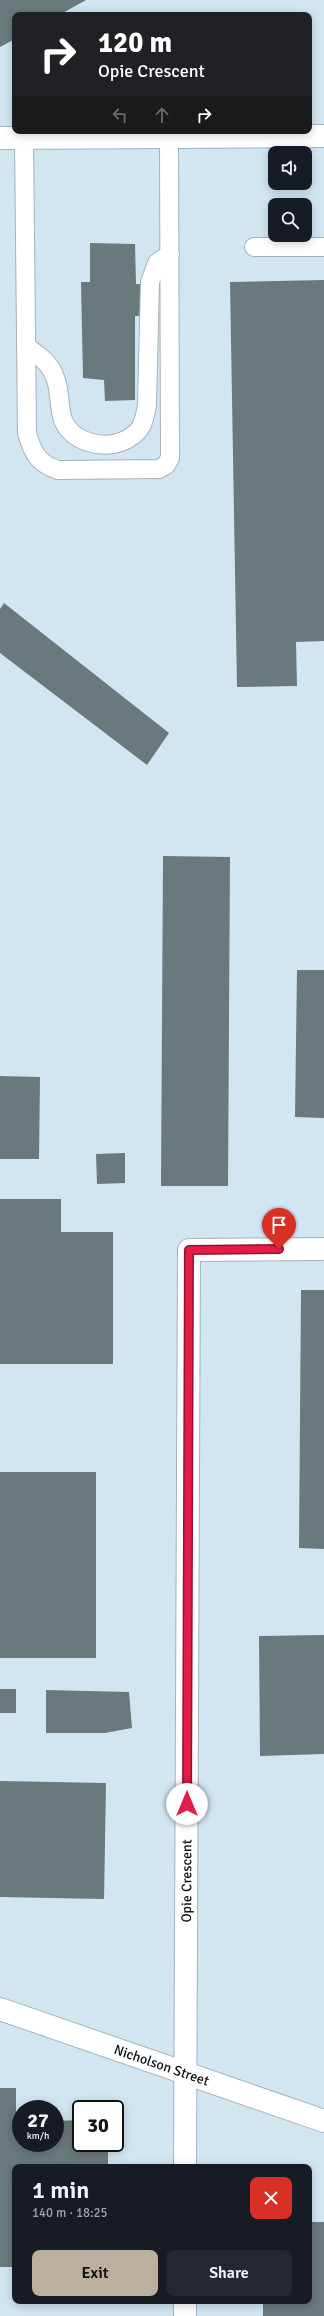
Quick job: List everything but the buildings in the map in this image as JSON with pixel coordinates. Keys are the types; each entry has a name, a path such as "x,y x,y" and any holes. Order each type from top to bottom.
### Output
{"street":[{"path":"0,138 324,136"},
{"name":"Opie Crescent","path":"185,2164 189,1250 324,1249"},
{"name":"Nicholson Street","path":"0,2008 324,2121"},
{"path":"185,2304 185,2316"}],"lane":[{"path":"24,138 27,433 32,448 45,466 58,470 159,469 166,466 170,458 170,254 168,137"},
{"path":"254,248 324,247"},
{"path":"27,347 49,365 55,376 64,422 70,430 82,439 103,446 120,442 134,435 145,422 147,405 152,277 157,262 170,254"}],"shaded area":[{"path":"0,0 324,0 324,2316 0,2316"}],"route":[{"path":"187,1804 189,1250 279,1249"}]}
